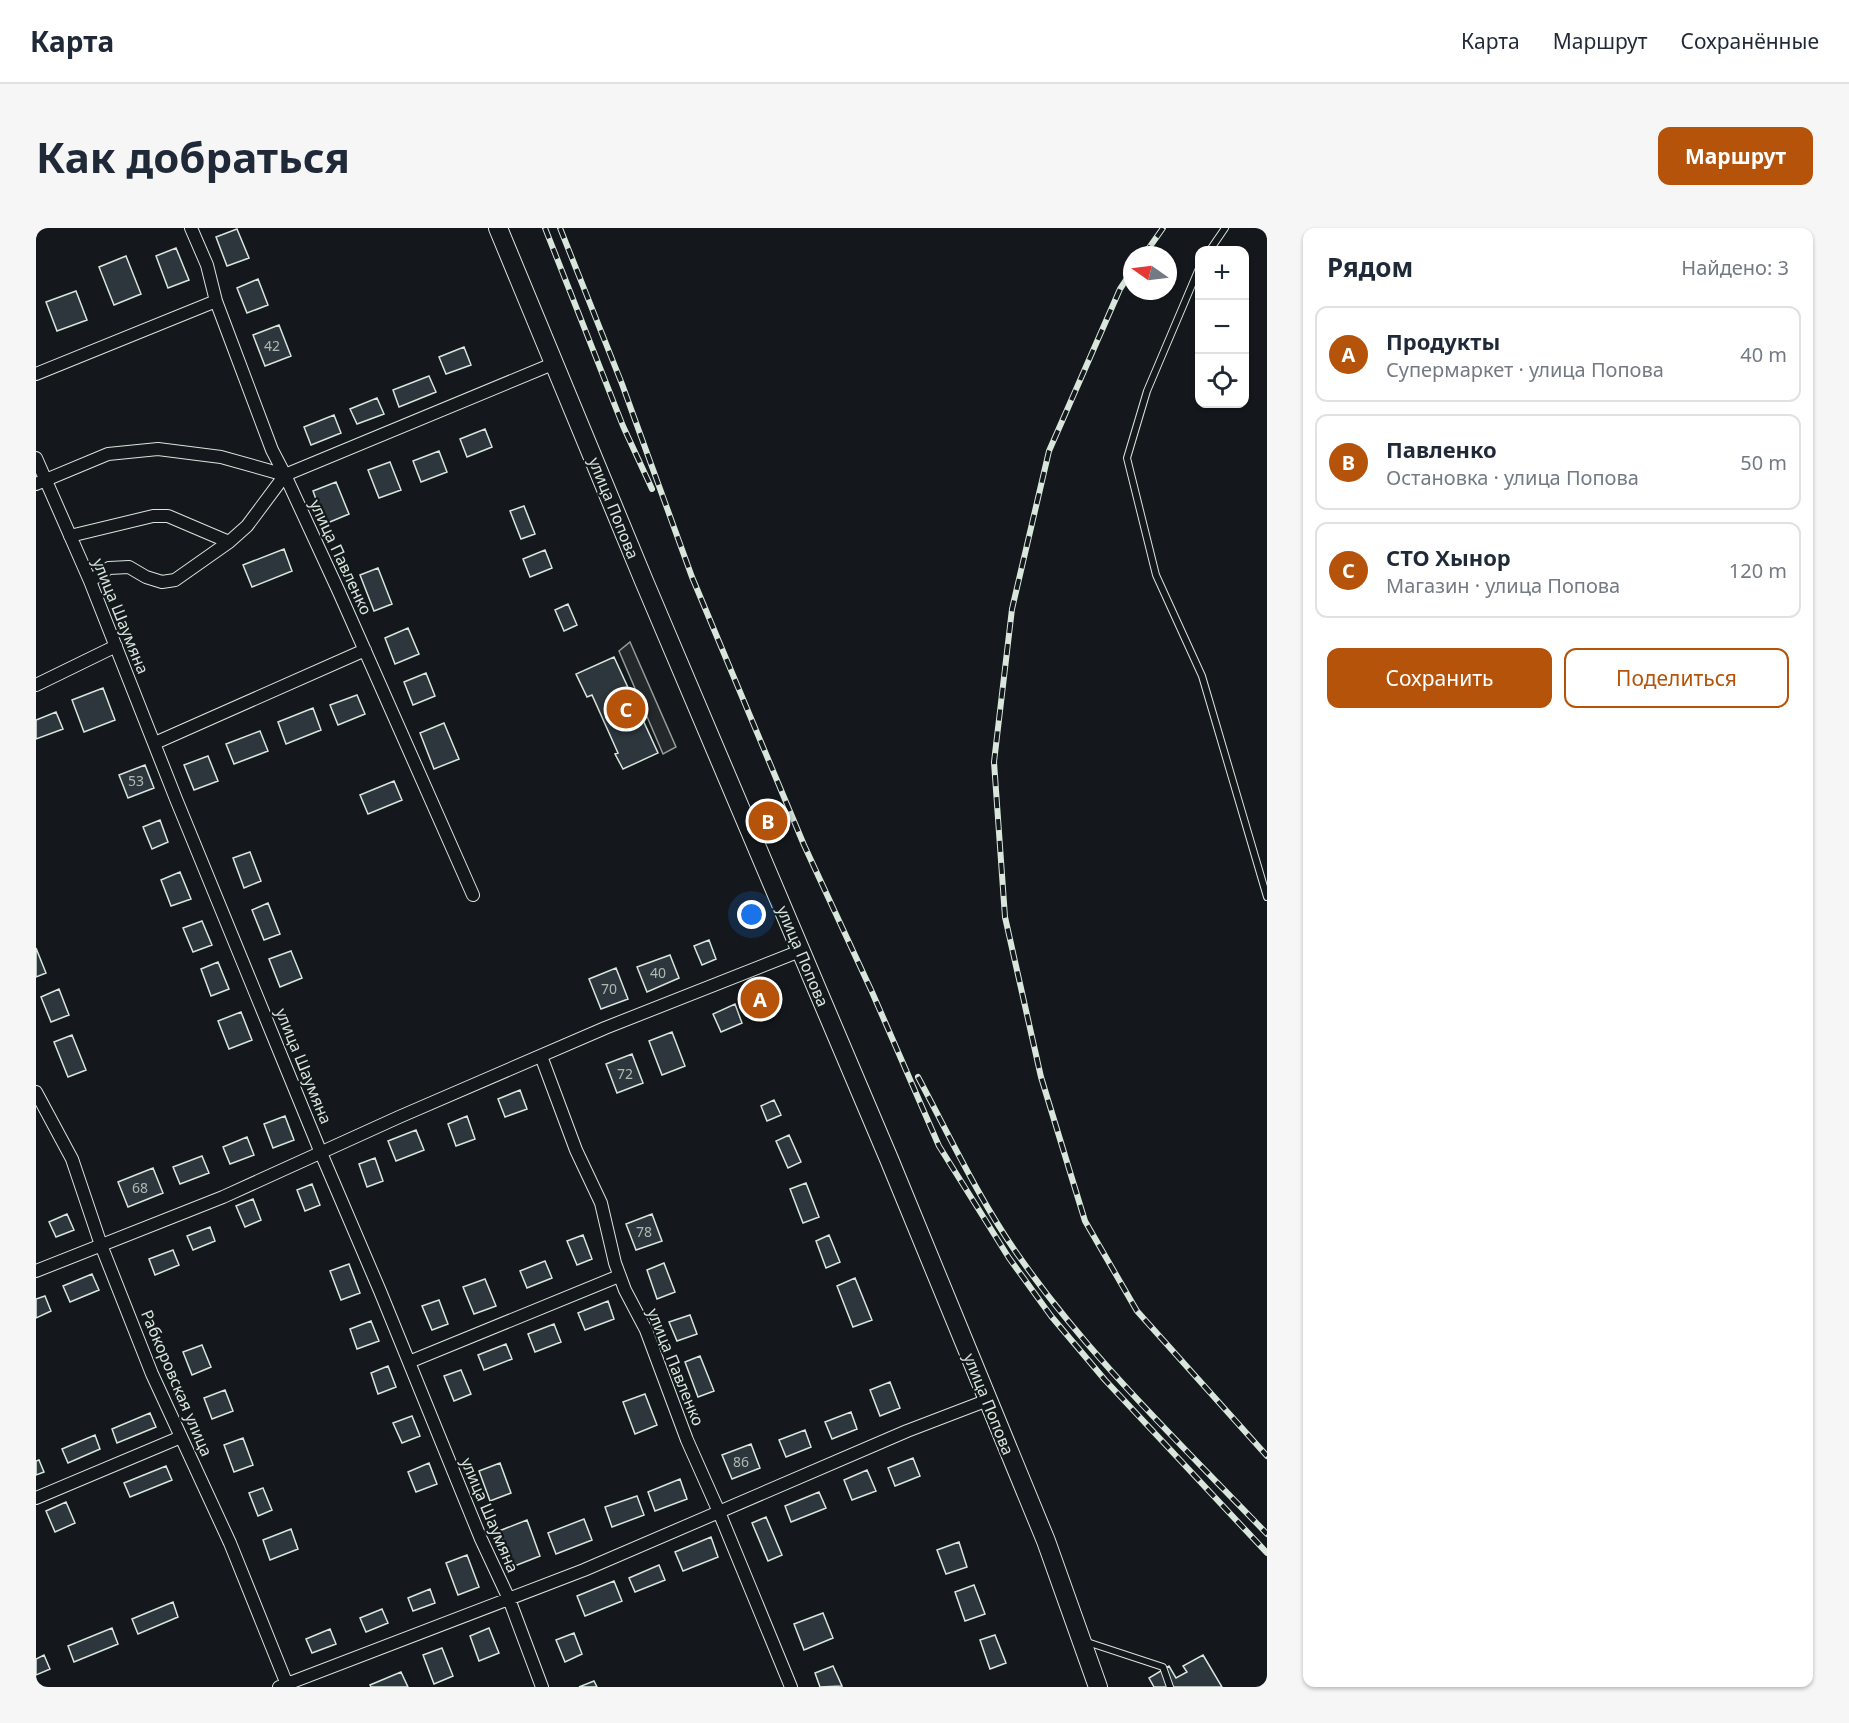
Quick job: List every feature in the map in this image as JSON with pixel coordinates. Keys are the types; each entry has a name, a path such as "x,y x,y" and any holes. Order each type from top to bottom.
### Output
{"main road":[{"name":"улица Попова","path":"498,228 644,581 885,1149 1046,1541 1098,1687"}],"street":[{"name":"улица Павленко","path":"191,228 207,265 216,301 272,450 365,650 473,895"},
{"path":"36,374 216,301"},
{"path":"90,581 109,568 129,567 146,577 162,582 175,580 229,542 247,526 285,475 555,363"},
{"path":"41,482 108,454 158,449 221,457 285,475"},
{"name":"улица Шаумяна","path":"36,458 41,482 70,536 90,581 321,1153 481,1539 509,1599 542,1687"},
{"path":"70,536 153,516 168,516 229,542"},
{"path":"36,685 116,646"},
{"path":"154,743 365,650"},
{"path":"36,1272 223,1197 605,1029 800,951"},
{"name":"улица Павленко","path":"542,1056 576,1150 601,1203 615,1263 625,1290 646,1329 687,1440 791,1687"},
{"name":"Рабкоровская улица","path":"36,1092 72,1159 101,1245 152,1374 230,1543 285,1686"},
{"path":"409,1362 620,1276"},
{"path":"285,1686 584,1570 907,1431 987,1400"},
{"path":"36,1498 181,1437"}],"lane":[{"path":"1213,246 1225,228"},
{"path":"1195,278 1147,390 1127,458 1156,575 1202,676 1267,897"},
{"path":"1082,1641 1163,1666 1170,1687"}],"shaded area":[{"path":"630,642 676,747 663,754 619,651"}],"building":[{"path":"237,229 249,258 227,266 216,237"},
{"path":"176,248 189,280 168,288 156,256"},
{"path":"126,256 141,294 114,305 99,267"},
{"path":"258,279 268,305 247,313 237,288"},
{"path":"76,291 87,320 57,331 46,302"},
{"path":"279,325 291,356 265,366 253,335"},
{"path":"464,347 471,365 446,374 439,357"},
{"path":"429,376 436,392 399,407 393,390"},
{"path":"377,398 384,414 357,424 350,409"},
{"path":"334,415 341,433 311,445 304,427"},
{"path":"485,429 492,447 467,457 460,439"},
{"path":"439,451 447,472 421,482 413,461"},
{"path":"390,462 401,490 379,498 368,470"},
{"path":"336,482 349,514 325,524 313,491"},
{"path":"524,506 535,534 521,539 510,511"},
{"path":"284,549 292,571 252,587 243,565"},
{"path":"545,550 552,568 530,577 523,559"},
{"path":"378,568 392,604 374,611 360,575"},
{"path":"568,604 577,625 564,631 555,610"},
{"path":"408,628 419,654 395,664 385,638"},
{"path":"614,657 658,753 623,769 592,695 587,697 576,674"},
{"path":"426,673 435,696 413,705 404,682"},
{"path":"103,688 115,720 84,732 72,700"},
{"path":"357,695 365,714 338,725 330,705"},
{"path":"313,708 321,730 286,744 278,722"},
{"path":"56,712 63,729 36,739 36,720"},
{"path":"444,723 459,759 434,769 420,733"},
{"path":"260,731 268,751 234,764 226,744"},
{"path":"208,756 218,781 194,790 184,765"},
{"path":"145,765 154,788 128,798 119,775"},
{"path":"394,781 402,800 368,814 360,795"},
{"path":"160,820 168,842 152,849 143,827"},
{"path":"250,852 261,881 244,888 233,858"},
{"path":"180,872 191,899 171,906 161,880"},
{"path":"268,903 280,934 264,940 252,910"},
{"path":"202,921 212,945 193,952 183,928"},
{"path":"709,940 716,959 702,965 694,946"},
{"path":"36,948 46,973 36,977"},
{"path":"291,951 302,978 280,987 269,959"},
{"path":"670,955 679,978 647,992 637,967"},
{"path":"218,962 229,989 211,996 201,969"},
{"path":"616,968 628,999 601,1009 589,979"},
{"path":"59,989 69,1015 51,1022 41,997"},
{"path":"735,1004 742,1023 721,1032 713,1014"},
{"path":"241,1012 252,1040 229,1049 218,1021"},
{"path":"672,1032 685,1066 662,1075 649,1041"},
{"path":"72,1035 86,1070 68,1077 54,1042"},
{"path":"632,1054 643,1083 617,1093 606,1064"},
{"path":"520,1090 527,1109 505,1117 498,1099"},
{"path":"774,1100 781,1115 767,1121 761,1106"},
{"path":"285,1116 294,1140 273,1148 264,1124"},
{"path":"467,1116 475,1139 456,1146 448,1124"},
{"path":"416,1130 424,1150 396,1161 388,1141"},
{"path":"789,1135 801,1162 788,1168 776,1141"},
{"path":"247,1137 254,1155 230,1164 223,1147"},
{"path":"202,1156 209,1173 180,1184 173,1167"},
{"path":"375,1158 383,1181 367,1187 359,1164"},
{"path":"153,1168 163,1193 128,1207 118,1182"},
{"path":"806,1183 819,1217 803,1223 790,1189"},
{"path":"312,1184 320,1205 305,1211 297,1190"},
{"path":"253,1199 261,1220 245,1227 236,1206"},
{"path":"67,1214 74,1230 56,1237 49,1222"},
{"path":"652,1214 662,1241 636,1250 626,1224"},
{"path":"210,1227 215,1241 193,1250 187,1236"},
{"path":"583,1235 592,1259 577,1265 567,1241"},
{"path":"829,1235 840,1262 826,1268 816,1241"},
{"path":"173,1250 179,1265 155,1275 149,1259"},
{"path":"545,1261 552,1278 527,1288 520,1271"},
{"path":"664,1263 675,1292 657,1299 647,1270"},
{"path":"349,1264 360,1293 341,1300 330,1271"},
{"path":"92,1274 99,1290 70,1302 63,1286"},
{"path":"855,1278 872,1320 853,1327 837,1286"},
{"path":"485,1279 496,1306 474,1314 463,1287"},
{"path":"45,1296 51,1311 36,1318 36,1299"},
{"path":"439,1300 448,1324 432,1330 422,1306"},
{"path":"608,1301 614,1319 585,1330 578,1313"},
{"path":"690,1315 697,1334 677,1341 669,1322"},
{"path":"371,1321 379,1341 357,1349 350,1329"},
{"path":"554,1324 561,1342 535,1352 528,1334"},
{"path":"506,1344 512,1359 484,1370 478,1355"},
{"path":"202,1345 211,1367 192,1375 183,1352"},
{"path":"700,1356 714,1391 698,1397 685,1362"},
{"path":"388,1366 396,1387 378,1394 371,1373"},
{"path":"461,1370 471,1394 454,1401 444,1376"},
{"path":"890,1382 900,1408 880,1416 870,1390"},
{"path":"225,1390 233,1411 212,1419 204,1398"},
{"path":"645,1394 657,1425 635,1434 623,1402"},
{"path":"851,1412 857,1429 832,1439 825,1422"},
{"path":"150,1413 156,1427 117,1443 112,1429"},
{"path":"412,1416 420,1436 402,1443 393,1423"},
{"path":"805,1430 811,1447 786,1457 779,1440"},
{"path":"95,1435 100,1449 68,1463 62,1449"},
{"path":"243,1438 253,1465 234,1472 224,1445"},
{"path":"751,1444 760,1468 732,1479 722,1455"},
{"path":"913,1458 920,1476 895,1486 888,1468"},
{"path":"39,1460 44,1472 36,1475 36,1461"},
{"path":"429,1463 437,1484 416,1492 408,1472"},
{"path":"500,1463 511,1493 490,1501 479,1471"},
{"path":"166,1466 172,1480 130,1497 124,1483"},
{"path":"867,1470 876,1491 852,1500 844,1480"},
{"path":"680,1479 687,1499 655,1511 648,1492"},
{"path":"263,1488 272,1510 258,1516 249,1493"},
{"path":"819,1492 826,1508 791,1522 785,1506"},
{"path":"637,1496 644,1515 612,1527 605,1507"},
{"path":"66,1502 75,1523 55,1532 46,1511"},
{"path":"766,1517 782,1555 768,1561 752,1523"},
{"path":"584,1519 592,1540 556,1554 548,1533"},
{"path":"527,1520 540,1556 512,1567 499,1531"},
{"path":"291,1529 298,1549 270,1560 263,1540"},
{"path":"711,1537 718,1557 683,1571 675,1552"},
{"path":"959,1542 967,1567 946,1574 937,1550"},
{"path":"467,1555 479,1587 458,1595 446,1563"},
{"path":"659,1565 665,1580 635,1592 629,1578"},
{"path":"614,1581 622,1601 585,1616 577,1596"},
{"path":"974,1585 985,1614 965,1621 955,1592"},
{"path":"430,1589 435,1603 413,1611 408,1598"},
{"path":"173,1602 178,1617 138,1634 132,1619"},
{"path":"382,1609 388,1623 366,1632 360,1618"},
{"path":"823,1613 833,1638 804,1650 794,1624"},
{"path":"112,1628 118,1644 74,1662 68,1646"},
{"path":"489,1628 499,1653 479,1661 470,1636"},
{"path":"330,1629 336,1644 312,1653 306,1639"},
{"path":"574,1633 582,1654 565,1662 556,1640"},
{"path":"995,1635 1006,1663 990,1669 980,1640"},
{"path":"442,1648 453,1676 434,1684 423,1655"},
{"path":"44,1655 50,1669 36,1675 36,1659"},
{"path":"1203,1655 1222,1687 1154,1687 1149,1678 1169,1666 1176,1678 1187,1672 1183,1666"},
{"path":"833,1666 842,1686 820,1687 815,1673"},
{"path":"401,1672 408,1687 371,1687 370,1685"},
{"path":"594,1681 597,1687 579,1687"}],"railway":[{"path":"545,228 623,426 652,489"},
{"path":"560,228 622,384 692,577 804,845 872,992 939,1146 1009,1258 1051,1316 1105,1380 1267,1553"},
{"path":"1150,246 1163,228"},
{"path":"1123,284 1049,451 1012,609 994,762 1005,917 1041,1077 1085,1221 1137,1311 1267,1456"},
{"path":"918,1077 991,1213 1046,1293 1137,1399 1267,1534"}],"place":[{"name":"СТО Хынор","path":"626,709"},
{"name":"Павленко","path":"768,821"},
{"name":"Продукты","path":"760,999"}]}
